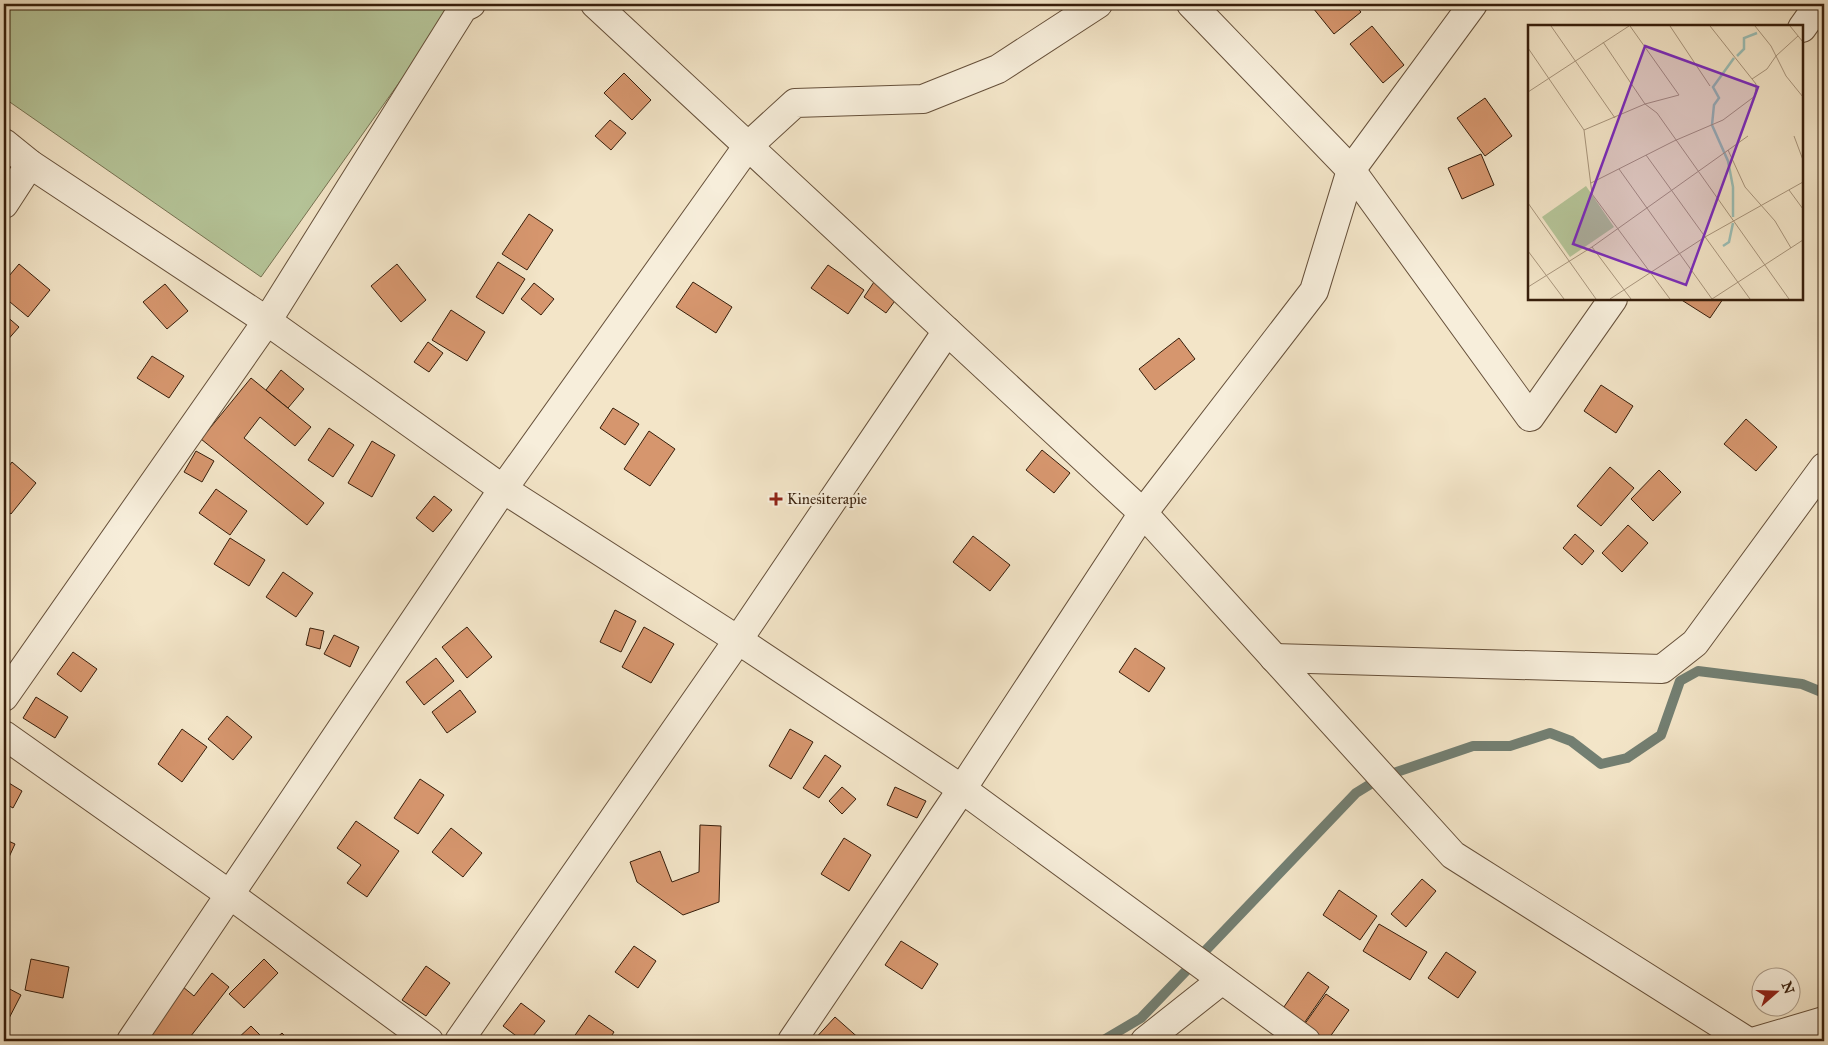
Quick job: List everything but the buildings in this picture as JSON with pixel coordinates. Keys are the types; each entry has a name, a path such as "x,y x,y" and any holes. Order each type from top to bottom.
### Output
{"street":[{"path":"4,697 267,321 463,8 471,4"},
{"path":"595,4 1143,513 1453,855 1747,1041"},
{"path":"131,1041 503,489 747,147 795,104 923,99 990,73 1098,4"},
{"path":"1191,4 1351,170 1530,418 1612,300"},
{"path":"792,1041 962,789 1143,513 1314,291 1351,170 1473,4"},
{"path":"1803,27 1819,4"},
{"path":"4,143 30,164 267,321 503,489 738,640 962,789 1306,1041"},
{"path":"4,204 30,164"},
{"path":"459,1041 738,640 947,331"},
{"path":"1274,658 1662,669 1696,643 1824,467"},
{"path":"4,735 229,894 429,1041"},
{"path":"1145,1041 1205,967"},
{"path":"1756,1041 1824,1021"}],"green space":[{"path":"4,4 455,4 261,277 4,98"}],"waterway":[{"path":"1102,1041 1141,1018 1356,793 1382,777 1473,746 1510,746 1550,733 1571,741 1601,764 1627,758 1661,735 1680,681 1698,671 1802,684 1824,693"}],"place":[{"name":"Kinesiterapie","path":"776,499"}]}
